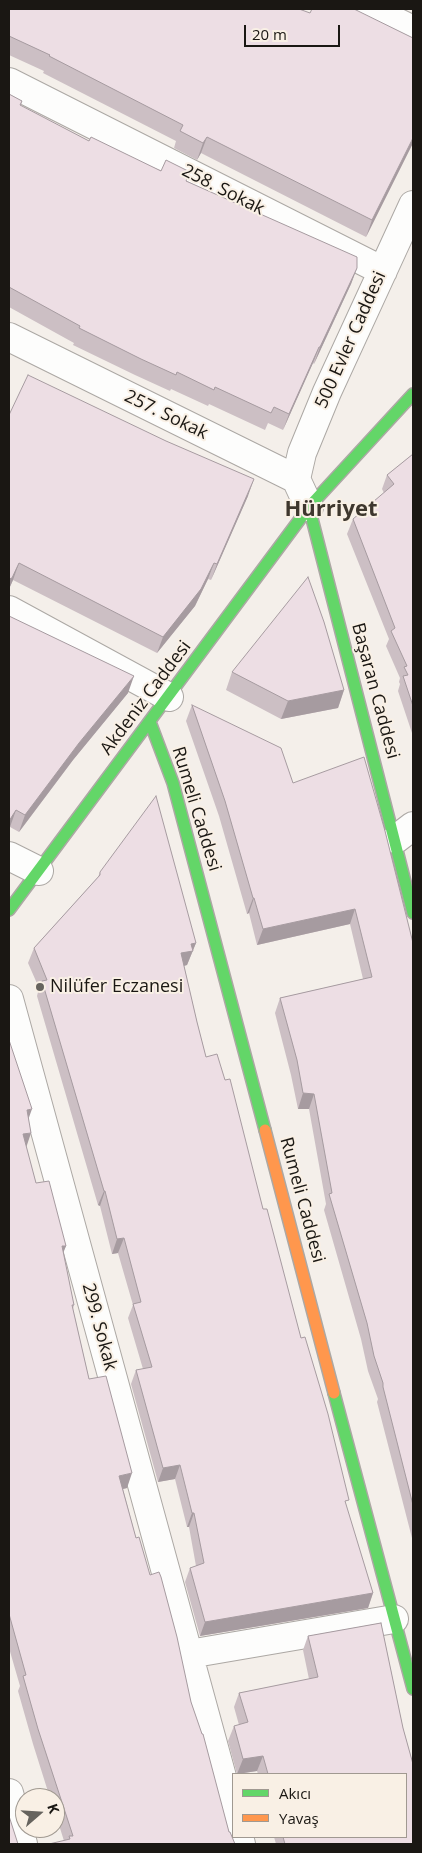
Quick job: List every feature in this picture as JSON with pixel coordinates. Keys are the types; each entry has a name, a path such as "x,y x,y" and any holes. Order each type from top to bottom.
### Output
{"street":[{"path":"370,9 413,30"},
{"name":"258. Sokak","path":"9,82 383,271"},
{"name":"500 Evler Caddesi","path":"296,478 302,452 323,401 413,205"},
{"name":"257. Sokak","path":"9,337 296,478"},
{"name":"Akdeniz Caddesi","path":"9,910 40,871 309,507 413,394"},
{"path":"296,478 309,507"},
{"name":"Başaran Caddesi","path":"309,507 404,832 413,913"},
{"path":"9,610 169,697"},
{"name":"Rumeli Caddesi","path":"150,722 173,783 394,1619 408,1652 413,1689"},
{"path":"9,856 40,871"},
{"name":"299. Sokak","path":"9,999 232,1813"},
{"path":"189,1654 394,1619"},
{"path":"9,1793 23,1844"}],"building":[{"path":"9,9 299,9 310,13 312,9 354,9 413,38 413,138 372,220 207,137 203,143 180,131 183,125 50,55 9,36"},
{"path":"9,94 22,101 20,105 89,141 91,137 161,171 166,160 190,172 186,181 357,257 357,268 289,414 274,407 271,413 215,387 214,390 177,372 176,375 79,328 80,326 9,287"},
{"path":"28,375 166,441 254,479 217,564 214,563 201,589 163,637 19,563 12,578 9,579 9,415"},
{"path":"413,454 413,706 403,676 408,675 404,667 407,666 391,631 395,628 353,519 394,484 387,475"},
{"path":"308,577 324,622 344,690 288,701 232,672"},
{"path":"9,616 134,676 79,743 25,815 16,810 9,821"},
{"path":"192,705 281,748 293,783 364,757 385,831 413,943 413,1505 367,1323 329,1194 332,1193 314,1094 303,1093 297,1060 280,998 372,977 355,909 263,929 225,801"},
{"path":"156,796 196,943 191,944 193,951 181,953 206,1057 217,1054 225,1080 230,1079 263,1209 267,1209 301,1338 305,1337 328,1414 349,1500 345,1501 373,1593 205,1622 190,1568 204,1563 194,1513 192,1513 180,1465 163,1468 136,1370 152,1367 133,1304 141,1302 124,1238 117,1239 105,1191 42,981 47,980 34,948 100,875 100,872"},
{"path":"9,1040 32,1109 27,1110 31,1133 23,1134 36,1183 49,1181 66,1246 62,1246 74,1305 72,1305 89,1379 106,1376 132,1473 119,1476 136,1538 139,1537 150,1575 159,1572 161,1577 177,1637 191,1702 203,1734 229,1832 235,1844 49,1844 70,1839 69,1836 73,1836 65,1812 65,1788 57,1788 23,1676 26,1675 9,1614"},
{"path":"381,1623 403,1728 413,1764 413,1844 285,1844 283,1838 407,1838 407,1773 268,1773 263,1756 243,1759 234,1726 248,1722 239,1693 318,1677 308,1636"},
{"path":"9,1816 18,1844 9,1844"}],"traffic: fast":[{"path":"9,910 309,507 413,394"},
{"path":"309,507 413,913"},
{"path":"150,722 173,783 265,1130"},
{"path":"334,1393 413,1689"}],"traffic: slow":[{"path":"265,1130 334,1393"}],"place":[{"name":"Nilüfer Eczanesi","path":"40,987"}],"district":[{"name":"Hürriyet","path":"331,510"}]}
